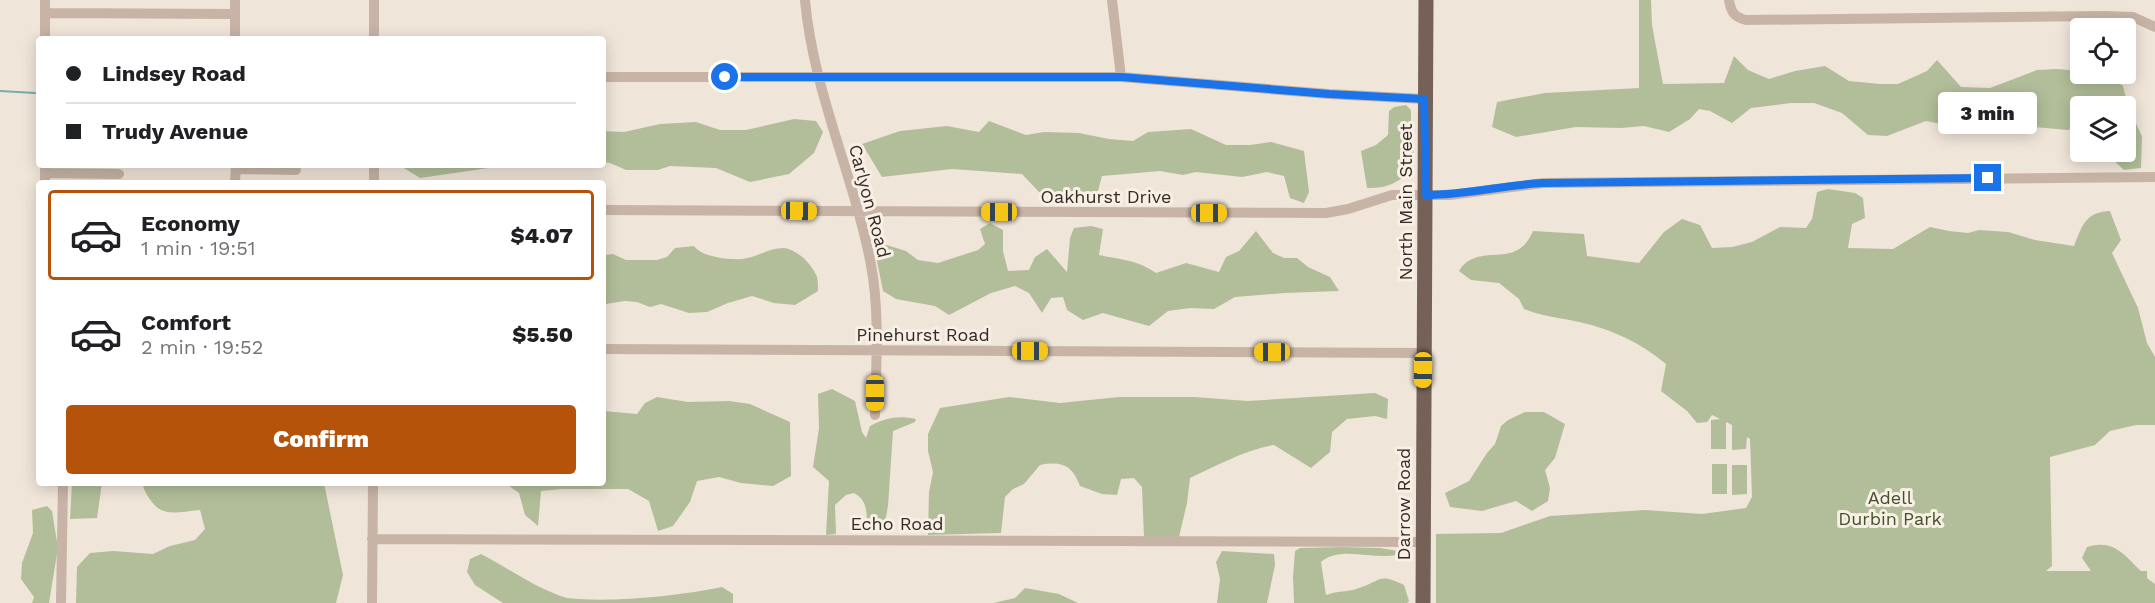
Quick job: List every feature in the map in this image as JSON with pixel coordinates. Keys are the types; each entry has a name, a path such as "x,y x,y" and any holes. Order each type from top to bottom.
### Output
{"main road":[{"name":"North Main Street","path":"1423,404 1426,0"},
{"name":"Darrow Road","path":"1423,404 1423,603"}],"street":[{"path":"45,0 45,36"},
{"path":"235,36 236,0"},
{"path":"374,0 374,36"},
{"name":"Carlyon Road","path":"805,0 811,45 859,212 874,286 875,415"},
{"path":"1112,0 1121,77"},
{"path":"1730,0 1732,13 1746,20 2104,16 2133,17 2155,27"},
{"path":"45,13 235,14"},
{"path":"606,77 1121,77 1329,94 1424,99"},
{"path":"256,168 296,170"},
{"path":"45,174 120,174"},
{"name":"Oakhurst Drive","path":"606,210 1326,213 1348,209 1392,195 1466,193 1512,185 1543,183 2155,177"},
{"name":"Pinehurst Road","path":"606,349 1423,353"},
{"path":"61,603 63,486"},
{"path":"372,603 373,486"},
{"name":"Echo Road","path":"372,539 1423,542"}],"green space":[{"path":"1639,0 1651,0 1652,25 1663,84 1724,83 1734,56 1748,70 1769,79 1795,71 1825,66 1849,81 1880,84 1898,84 1927,71 1937,60 1961,87 1990,88 2037,70 2057,69 2070,70 2070,84 2120,84 2126,96 2070,96 2070,129 2068,130 1947,125 1926,121 1887,136 1868,135 1842,113 1814,103 1791,103 1751,108 1732,123 1710,111 1699,109 1690,119 1669,132 1644,126 1576,127 1516,137 1492,127 1497,102 1545,93 1639,88"},
{"path":"1406,105 1411,110 1414,157 1412,167 1405,176 1391,184 1367,188 1361,151 1376,145 1388,135 1389,111 1394,107"},
{"path":"794,119 816,121 823,132 814,153 789,174 750,182 716,168 670,166 658,170 626,170 606,162 606,131 624,132 660,124 696,122 720,130 746,130"},
{"path":"989,121 1026,135 1044,132 1079,133 1133,141 1148,132 1191,129 1226,145 1271,142 1304,151 1309,192 1304,203 1290,198 1284,176 1267,172 1242,177 1196,172 1183,175 1160,171 1102,176 1095,202 1039,192 1022,174 952,169 882,177 862,144 900,131 947,126 979,132"},
{"path":"2136,124 2142,136 2141,168 2124,170 2115,162 2136,162"},
{"path":"404,168 488,168 420,178"},
{"name":"Adell Durbin Park","path":"1828,189 1855,193 1863,198 1865,218 1852,224 1848,248 1893,249 1930,227 1968,233 1979,230 2008,232 2035,240 2074,246 2082,226 2090,217 2110,211 2121,240 2112,253 2138,308 2147,343 2155,357 2155,425 2136,425 2110,431 2095,445 2050,457 2052,566 2046,571 2091,571 2082,558 2087,547 2104,545 2111,547 2123,554 2141,571 2147,571 2147,578 2155,584 2155,603 1436,603 1436,534 1501,533 1550,516 1645,510 1702,514 1746,508 1752,497 1750,439 1747,437 1746,449 1732,450 1732,425 1726,422 1726,449 1711,449 1711,420 1720,419 1712,415 1707,422 1697,423 1687,411 1661,391 1666,364 1634,342 1611,331 1524,309 1519,299 1499,283 1471,280 1459,271 1467,262 1476,257 1507,254 1517,250 1526,243 1533,231 1584,234 1587,256 1639,263 1664,232 1682,219 1700,225 1712,248 1732,247 1752,242 1780,227 1806,228 1812,219 1817,192"},
{"path":"990,223 1003,230 1003,251 1008,271 1029,270 1035,257 1047,249 1067,272 1070,238 1074,228 1091,226 1103,229 1099,255 1135,262 1156,273 1186,263 1219,272 1226,257 1239,251 1256,231 1273,253 1284,258 1297,258 1308,267 1330,277 1339,291 1235,297 1214,309 1190,308 1168,311 1149,326 1103,313 1083,320 1067,310 1063,297 1051,298 1042,313 1029,293 1015,286 991,293 949,315 935,306 896,299 883,291 876,256 880,243 906,251 918,260 938,263 978,250 985,244 980,229"},
{"path":"694,246 709,255 736,259 747,258 778,248 788,249 799,254 812,267 817,277 818,291 795,305 774,303 752,296 707,312 689,313 661,304 650,307 637,302 625,301 606,304 606,255 613,254 626,260 657,260 667,257 675,248"},
{"path":"832,389 855,401 862,432 866,438 870,426 881,421 898,417 916,419 915,422 893,431 888,506 884,528 867,533 865,505 854,493 846,495 835,505 836,534 826,535 829,481 813,467 819,428 818,394"},
{"path":"1375,393 1388,399 1387,419 1375,416 1347,419 1332,432 1330,452 1311,468 1274,445 1242,454 1190,478 1179,537 1144,537 1142,487 1134,478 1121,479 1117,495 1102,494 1080,486 1070,469 1060,464 1040,465 1024,484 1013,489 1005,497 1001,533 928,535 929,492 933,472 928,451 928,434 940,408 1009,397 1060,403 1119,397 1194,397 1248,401"},
{"path":"657,397 688,402 729,401 750,404 790,422 791,476 773,486 741,483 719,477 697,481 690,502 673,526 658,531 649,501 628,489 541,491 538,526 525,515 519,493 509,486 606,486 606,411 637,414 645,403"},
{"path":"1525,412 1544,412 1565,424 1555,458 1545,470 1550,488 1548,501 1532,511 1516,501 1482,511 1450,507 1445,493 1469,481 1495,444 1501,426"},
{"path":"1712,464 1727,464 1727,494 1712,494"},
{"path":"1732,465 1747,465 1747,494 1732,495"},
{"path":"72,486 102,486 97,518 70,519"},
{"path":"325,486 343,575 336,603 76,603 77,567 90,553 113,551 153,554 170,546 195,540 205,529 200,510 166,512 154,505 143,487"},
{"path":"47,506 52,511 58,548 49,603 32,603 34,597 21,579 22,563 33,533 32,510"},
{"path":"1342,547 1398,551 1396,555 1387,556 1338,554 1329,557 1321,562 1326,595 1355,589 1377,580 1389,579 1404,585 1409,601 1407,603 1294,603 1295,551 1300,548"},
{"path":"1222,551 1274,554 1275,565 1267,603 1217,603 1220,579 1216,562"},
{"path":"481,554 535,584 567,598 604,600 644,598 722,587 733,594 733,603 503,603 475,585 467,572 470,559"},
{"path":"1025,588 1059,594 1078,603 993,603 1015,598"}],"waterway":[{"path":"0,91 35,93"}],"route":[{"path":"725,77 1121,77 1329,94 1424,99 1426,195 1450,195 1512,185 1543,183 1988,178"}]}
